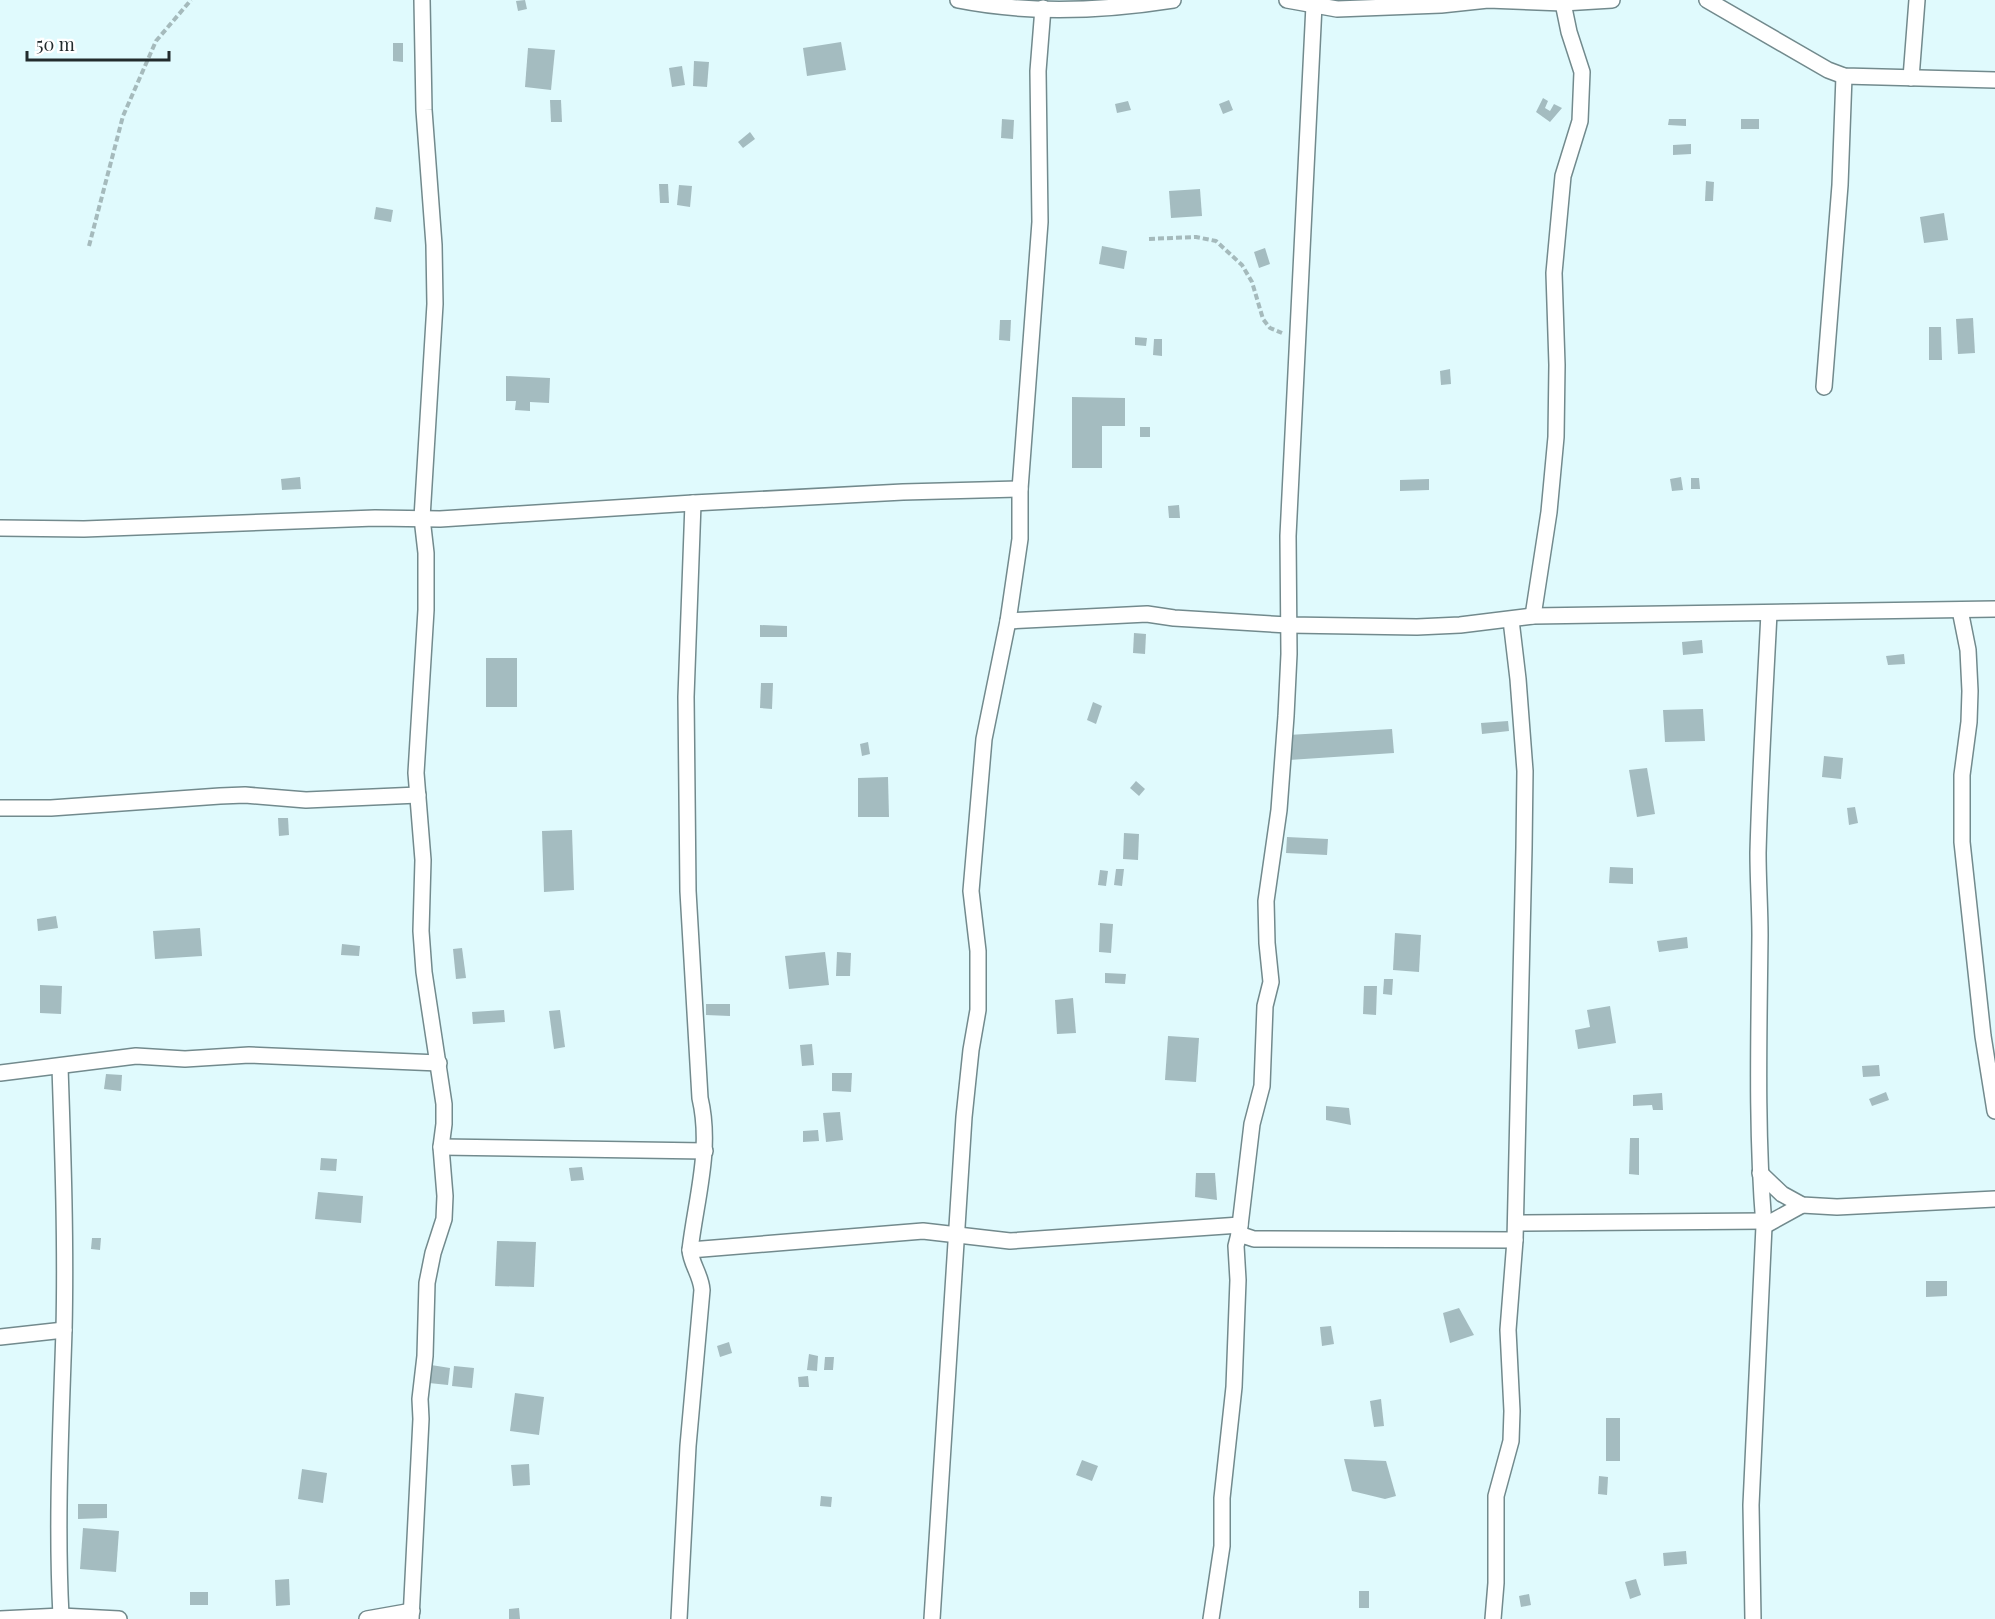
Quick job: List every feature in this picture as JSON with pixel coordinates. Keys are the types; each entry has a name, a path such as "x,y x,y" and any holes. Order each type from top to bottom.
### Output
{"street":[{"path":"368,1619 411,1615 421,1419 420,1399 426,1356 427,1283 433,1253 444,1219 445,1196 441,1147 444,1104 421,945 423,860 416,773 426,610 426,553 422,518 435,304 434,245 424,110 422,0"},
{"path":"958,0 978,4 1043,8 1107,8 1173,0"},
{"path":"1292,1 1337,9 1356,9 1501,0 1563,3 1612,0"},
{"path":"1707,0 1828,70 1844,76 1995,80"},
{"path":"1911,78 1917,0"},
{"path":"1533,616 1549,512 1556,436 1554,273 1563,176 1580,121 1582,72 1569,32 1563,3"},
{"path":"1211,1619 1222,1546 1222,1498 1234,1387 1238,1280 1236,1246 1240,1230 1252,1124 1262,1086 1265,1006 1271,982 1266,901 1282,777 1289,654 1288,536 1314,4"},
{"path":"932,1619 964,1117 978,1010 978,951 971,891 977,807 984,739 1008,621 1020,539 1020,489 1040,222 1038,71 1043,8"},
{"path":"1824,387 1840,184 1844,76"},
{"path":"0,528 84,529 375,518 499,516 593,508 903,492 1020,489"},
{"path":"679,1619 688,1446 702,1290 701,1281 690,1257 690,1250 705,1151 704,1119 699,1098 688,891 686,697 693,503"},
{"path":"1008,621 1147,614 1174,618 1288,625 1417,627 1460,626 1533,616 1995,609"},
{"path":"1960,610 1968,650 1970,691 1969,722 1962,775 1962,842 1983,1036 1995,1111"},
{"path":"1753,1619 1751,1505 1764,1223 1760,1173 1758,1056 1760,933 1758,856 1769,613"},
{"path":"1493,1619 1496,1583 1496,1496 1511,1441 1513,1392 1508,1330 1516,1223 1525,771 1511,620"},
{"path":"0,808 63,807 229,795 306,800 418,795"},
{"path":"0,1073 136,1056 185,1059 249,1055 439,1063"},
{"path":"60,1067 65,1186 64,1330 58,1498 61,1616"},
{"path":"441,1147 705,1151"},
{"path":"1760,1173 1782,1194 1802,1205 1837,1207 1995,1199"},
{"path":"1516,1223 1764,1223 1802,1205"},
{"path":"690,1250 923,1230 1010,1241 1240,1230 1254,1239 1515,1240"},
{"path":"0,1336 64,1330"},
{"path":"0,1619 61,1616 119,1619"}],"path":[{"path":"89,246 123,116 156,40 191,0"},
{"path":"1149,239 1196,237 1216,241 1242,265 1252,282 1263,319 1270,328 1298,336"}],"building":[{"path":"525,0 527,9 518,11 516,1"},
{"path":"841,42 846,70 807,76 803,48"},
{"path":"393,43 403,43 403,62 393,61"},
{"path":"528,48 555,50 551,90 525,87"},
{"path":"694,61 709,62 707,87 693,86"},
{"path":"682,66 685,85 672,87 669,68"},
{"path":"1543,98 1548,101 1545,108 1550,111 1554,104 1562,108 1550,122 1536,112"},
{"path":"550,100 561,100 562,122 551,122"},
{"path":"1229,100 1233,110 1223,114 1219,104"},
{"path":"1128,101 1131,110 1117,113 1115,104"},
{"path":"1002,119 1014,120 1013,139 1001,138"},
{"path":"1669,119 1686,119 1686,126 1668,125"},
{"path":"1741,119 1759,119 1759,129 1741,129"},
{"path":"750,132 755,139 743,148 738,142"},
{"path":"1691,144 1691,154 1673,155 1673,145"},
{"path":"1706,181 1714,182 1713,201 1705,201"},
{"path":"659,184 668,184 669,203 660,203"},
{"path":"679,185 692,186 690,207 677,205"},
{"path":"1200,189 1202,216 1171,218 1169,191"},
{"path":"376,207 393,210 391,222 374,219"},
{"path":"1944,213 1948,240 1924,243 1920,217"},
{"path":"1102,246 1127,251 1124,269 1099,264"},
{"path":"1265,248 1270,264 1259,268 1254,252"},
{"path":"1973,318 1975,353 1958,354 1956,319"},
{"path":"1000,320 1011,320 1010,341 999,340"},
{"path":"1929,327 1941,327 1942,360 1929,360"},
{"path":"1135,337 1147,338 1146,346 1135,345"},
{"path":"1154,339 1162,339 1162,356 1153,355"},
{"path":"1450,369 1451,384 1441,385 1440,371"},
{"path":"506,376 550,378 549,403 530,402 530,411 515,410 516,401 506,401"},
{"path":"1072,397 1125,398 1125,426 1102,426 1102,468 1072,468"},
{"path":"1140,427 1150,427 1150,437 1140,437"},
{"path":"300,477 301,489 282,490 281,479"},
{"path":"1681,477 1683,490 1672,491 1670,479"},
{"path":"1691,478 1699,478 1700,489 1691,489"},
{"path":"1429,479 1429,490 1400,491 1400,480"},
{"path":"1179,505 1180,518 1169,518 1168,506"},
{"path":"760,625 787,626 787,637 760,637"},
{"path":"1134,633 1146,634 1145,654 1133,653"},
{"path":"1702,640 1703,653 1683,655 1682,642"},
{"path":"1904,654 1905,664 1888,665 1886,656"},
{"path":"486,658 517,658 517,707 486,707"},
{"path":"761,683 773,683 772,709 760,708"},
{"path":"1093,702 1102,706 1096,724 1087,720"},
{"path":"1703,709 1705,741 1665,742 1663,710"},
{"path":"1508,721 1509,731 1482,734 1481,723"},
{"path":"1392,729 1394,753 1289,760 1288,735"},
{"path":"868,742 870,754 862,756 860,744"},
{"path":"1824,756 1843,758 1841,779 1822,777"},
{"path":"1647,768 1655,814 1637,817 1629,770"},
{"path":"888,777 889,817 858,817 858,778"},
{"path":"1136,781 1145,789 1139,796 1130,788"},
{"path":"1855,807 1858,823 1849,825 1847,808"},
{"path":"278,818 288,818 289,835 279,836"},
{"path":"572,830 574,890 544,892 542,831"},
{"path":"1124,833 1139,834 1138,860 1123,859"},
{"path":"1287,837 1328,839 1327,855 1286,853"},
{"path":"1610,867 1633,868 1633,884 1609,883"},
{"path":"1116,869 1124,869 1122,886 1114,885"},
{"path":"1100,870 1108,871 1106,886 1098,885"},
{"path":"56,916 58,928 38,931 37,919"},
{"path":"1100,923 1113,924 1111,953 1099,952"},
{"path":"200,928 202,956 155,959 153,931"},
{"path":"1395,933 1421,935 1419,972 1393,970"},
{"path":"1687,937 1688,948 1659,952 1657,941"},
{"path":"342,944 360,946 359,956 341,955"},
{"path":"462,948 466,978 456,979 453,949"},
{"path":"825,952 829,985 789,989 785,956"},
{"path":"837,952 851,953 850,976 836,976"},
{"path":"1105,973 1126,974 1125,984 1105,983"},
{"path":"1384,979 1393,979 1392,995 1383,994"},
{"path":"40,985 62,986 61,1014 40,1013"},
{"path":"1364,986 1377,986 1376,1015 1363,1014"},
{"path":"1073,998 1076,1033 1057,1034 1055,1000"},
{"path":"706,1004 730,1004 730,1016 706,1015"},
{"path":"1610,1006 1616,1043 1578,1049 1575,1030 1590,1027 1587,1010"},
{"path":"504,1010 505,1022 473,1024 472,1012"},
{"path":"560,1010 565,1047 554,1049 549,1011"},
{"path":"1168,1036 1199,1038 1196,1082 1165,1080"},
{"path":"812,1044 814,1065 802,1066 800,1045"},
{"path":"1879,1065 1880,1076 1863,1077 1862,1066"},
{"path":"832,1073 852,1073 851,1092 832,1091"},
{"path":"106,1074 122,1075 121,1091 104,1089"},
{"path":"1886,1092 1889,1100 1872,1106 1869,1099"},
{"path":"1662,1093 1663,1110 1653,1110 1652,1105 1633,1106 1633,1095"},
{"path":"1326,1106 1349,1108 1351,1125 1326,1120"},
{"path":"840,1112 843,1140 826,1142 823,1113"},
{"path":"818,1130 819,1141 803,1142 803,1131"},
{"path":"1630,1138 1639,1138 1639,1175 1629,1174"},
{"path":"321,1158 337,1159 336,1171 320,1170"},
{"path":"582,1167 584,1180 571,1181 569,1168"},
{"path":"1196,1173 1215,1173 1217,1200 1195,1197"},
{"path":"318,1192 363,1196 361,1223 315,1219"},
{"path":"92,1238 101,1238 100,1250 91,1249"},
{"path":"497,1241 536,1242 534,1287 495,1286"},
{"path":"1926,1281 1947,1281 1947,1296 1926,1297"},
{"path":"1459,1308 1474,1335 1450,1343 1443,1313"},
{"path":"1331,1326 1334,1344 1322,1346 1320,1327"},
{"path":"729,1342 732,1353 720,1357 717,1346"},
{"path":"809,1354 818,1356 817,1371 807,1370"},
{"path":"825,1357 834,1357 833,1370 824,1370"},
{"path":"431,1365 450,1368 448,1385 429,1383"},
{"path":"454,1366 474,1368 472,1388 452,1386"},
{"path":"808,1376 809,1387 799,1387 798,1377"},
{"path":"515,1393 544,1397 539,1435 510,1431"},
{"path":"1381,1399 1384,1426 1374,1427 1370,1401"},
{"path":"1606,1418 1620,1418 1620,1461 1606,1461"},
{"path":"1344,1459 1386,1461 1396,1496 1385,1499 1352,1491"},
{"path":"1082,1460 1098,1466 1092,1481 1076,1475"},
{"path":"529,1464 530,1485 513,1486 511,1465"},
{"path":"302,1469 327,1473 323,1503 298,1499"},
{"path":"1599,1476 1608,1477 1607,1495 1598,1494"},
{"path":"821,1496 832,1497 831,1507 820,1506"},
{"path":"78,1504 107,1504 107,1518 78,1519"},
{"path":"83,1528 119,1531 116,1572 80,1569"},
{"path":"1686,1551 1687,1564 1664,1566 1663,1553"},
{"path":"289,1579 290,1605 276,1606 275,1580"},
{"path":"1636,1579 1641,1595 1630,1599 1625,1582"},
{"path":"1359,1591 1369,1591 1369,1608 1359,1608"},
{"path":"190,1592 208,1592 208,1605 190,1605"},
{"path":"1529,1594 1531,1605 1521,1607 1519,1596"},
{"path":"519,1608 520,1619 509,1619 509,1609"}]}
